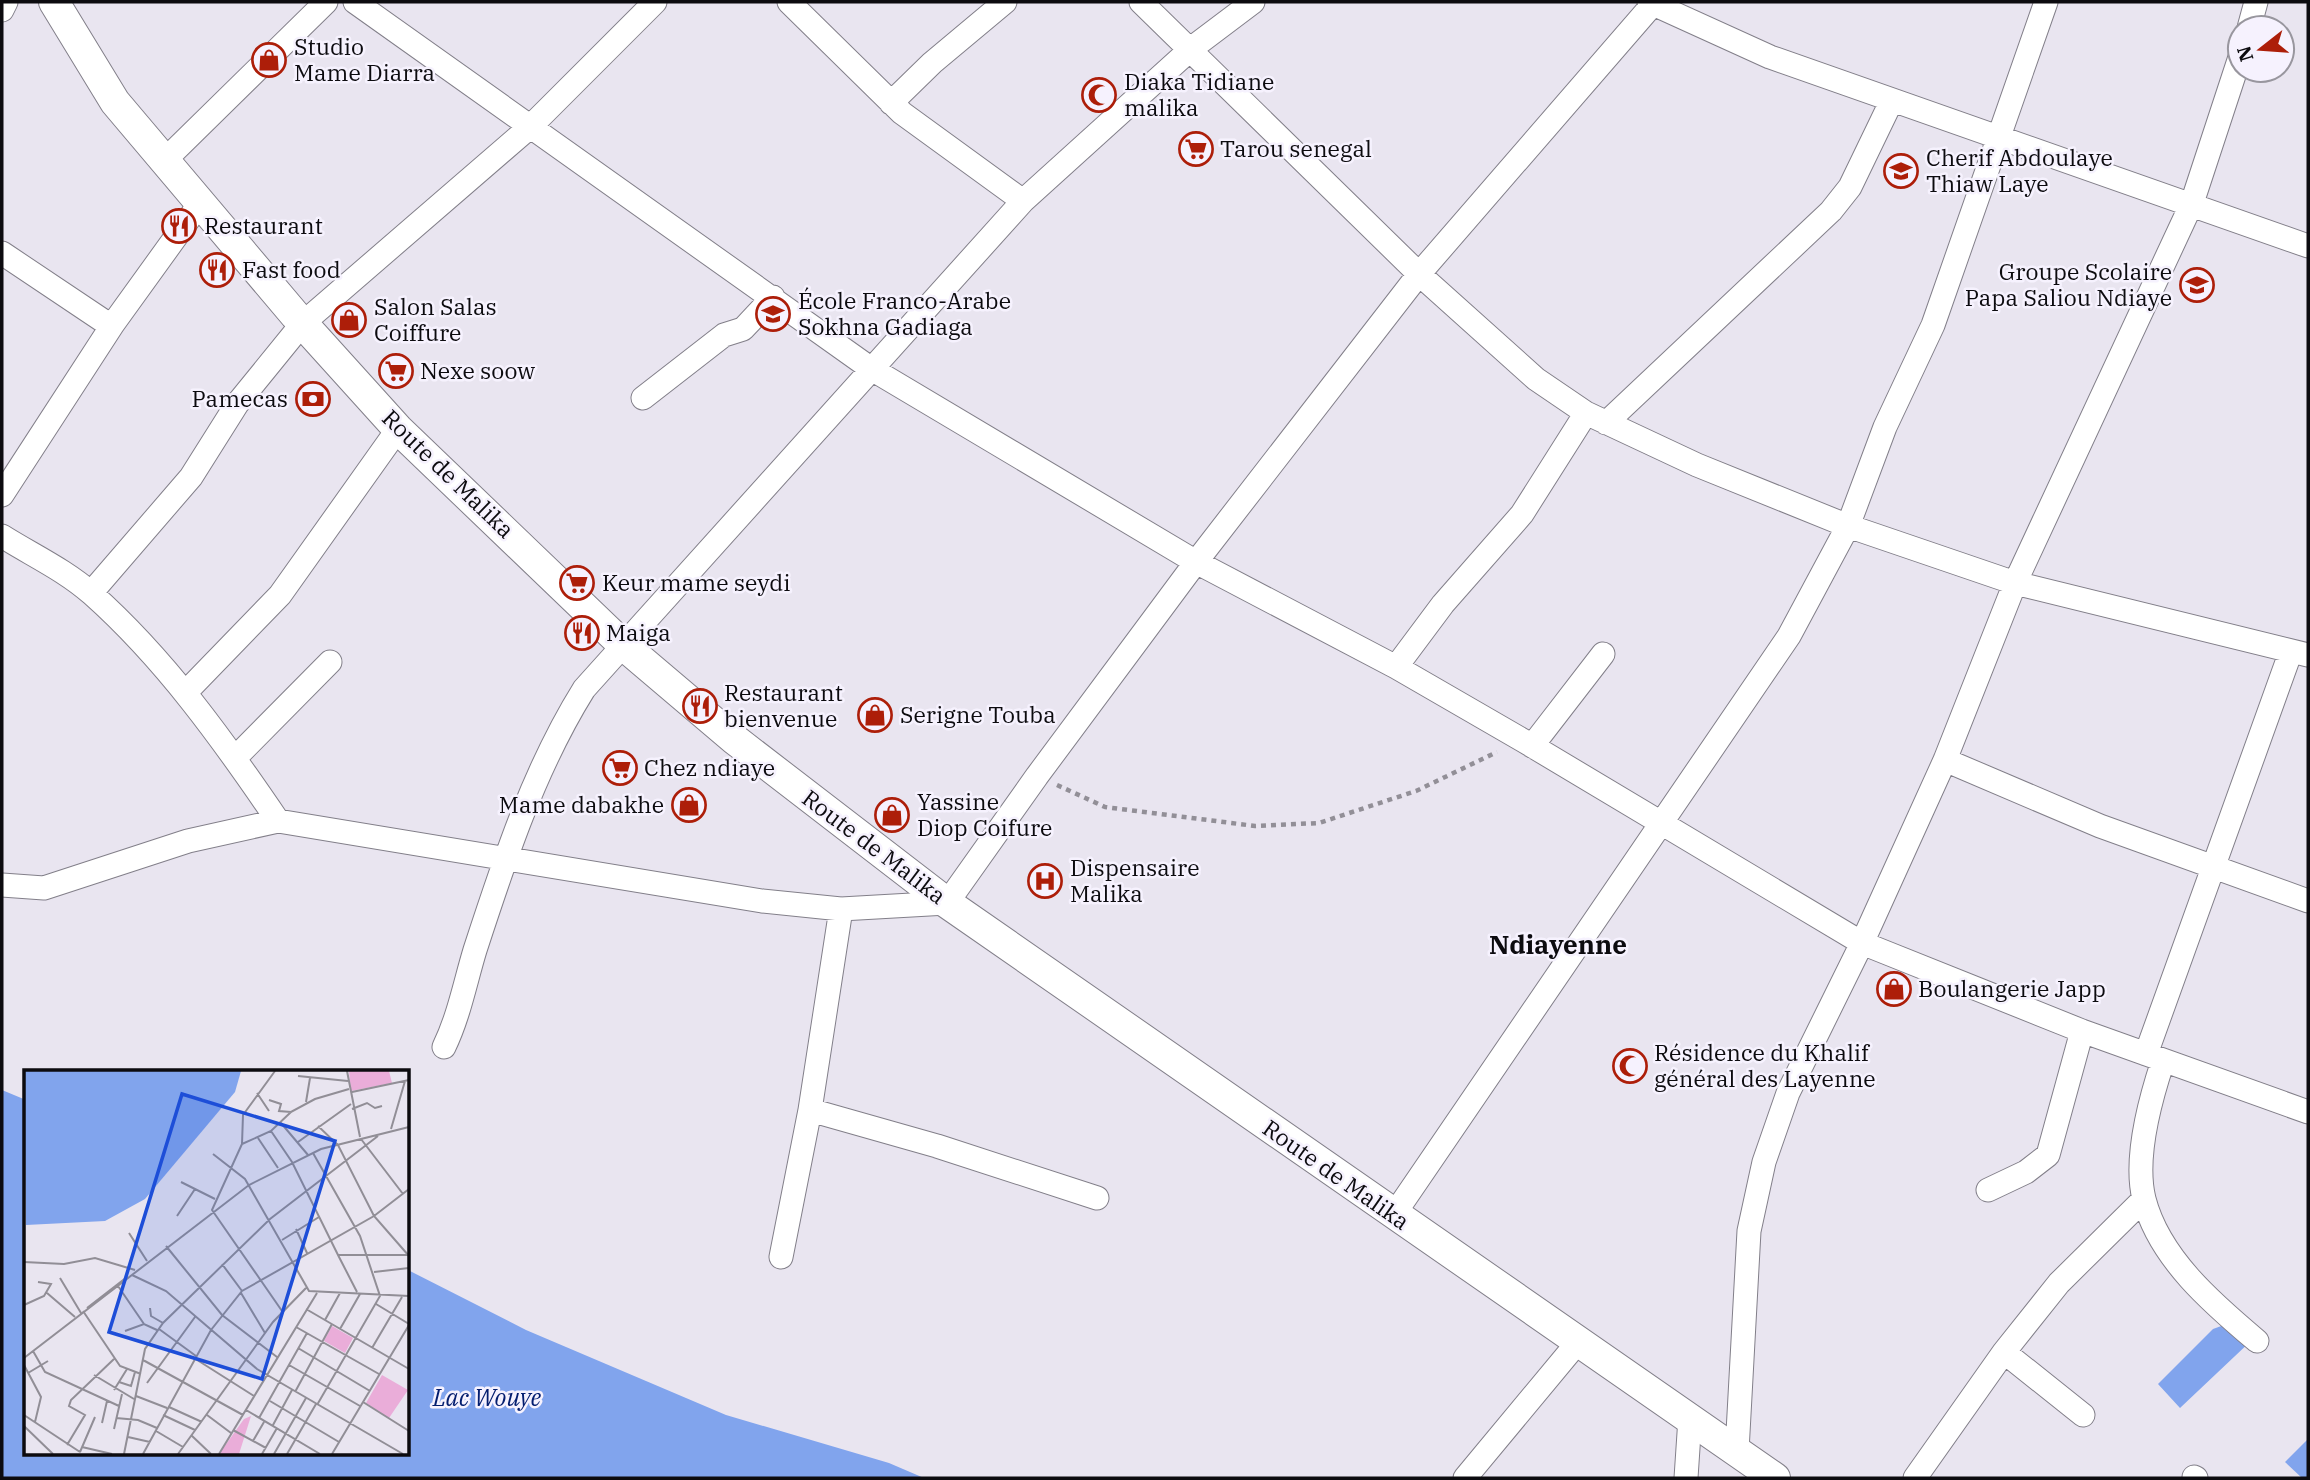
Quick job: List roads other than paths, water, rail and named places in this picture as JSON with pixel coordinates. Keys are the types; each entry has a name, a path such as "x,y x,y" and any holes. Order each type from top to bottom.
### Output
{"main road":[{"name":"Route de Malika","path":"54,2 115,102 302,324 398,429 622,644 744,747 947,903 1773,1478"}],"street":[{"path":"2,10 6,2"},
{"path":"165,160 326,2"},
{"path":"355,2 870,368 1196,562 1396,667 1528,743 1862,943 2082,1031 2308,1112"},
{"path":"91,593 191,477 237,404 302,324 531,126 655,2"},
{"path":"789,2 922,130 1023,201"},
{"path":"891,103 932,63 1005,2"},
{"path":"1141,2 1192,48 1419,274 1536,379 1596,418 1847,526 2015,583 2300,653 2215,865 2154,1058 2145,1132 2144,1199 2171,1255 2196,1284 2257,1341"},
{"path":"444,1047 459,1011 467,974 505,861 561,726 584,689 1023,201 1192,48 1253,2"},
{"path":"1393,1216 1789,636 1847,526 1885,428 1933,325 2046,2"},
{"path":"2,885 44,888 188,841 278,821 505,861 762,901 841,909 947,903 1037,776 1196,562 1419,274 1651,3 1748,48 1999,139 2193,203 2308,246"},
{"path":"1737,1451 1746,1259 1764,1162 1788,1093 1862,943 1945,760 2015,583 2193,203 2231,84"},
{"path":"1396,667 1443,604 1522,514 1596,418 1831,211 1850,187 1892,100"},
{"path":"2,495 113,324 201,202"},
{"path":"2,253 108,324 113,324"},
{"path":"643,398 724,335 743,329 773,297"},
{"path":"186,692 273,604 398,429"},
{"path":"2,536 25,548 91,593 186,692 278,821"},
{"path":"1528,743 1603,654"},
{"path":"235,758 330,663"},
{"path":"1945,760 2100,826 2215,865 2308,901"},
{"path":"781,1257 810,1110 841,909"},
{"path":"1988,1190 2025,1172 2048,1155 2082,1031"},
{"path":"810,1110 937,1146 1019,1175 1097,1198"},
{"path":"1915,1478 2004,1352 2059,1283 2144,1199"},
{"path":"1465,1478 1578,1342"},
{"path":"2004,1352 2083,1415"},
{"path":"1686,1478 1690,1418"}],"water":[{"name":"Lac Wouye","path":"2,1090 24,1099 24,1456 410,1456 410,1271 526,1330 726,1415 889,1463 924,1478 2,1478"},
{"path":"2224,1325 2253,1339 2180,1408 2158,1384 2213,1329"},
{"path":"2308,1439 2308,1478 2302,1478 2285,1462"}],"place":[{"name":"Studio Mame Diarra","path":"269,60"},
{"name":"Diaka Tidiane malika","path":"1099,95"},
{"name":"Tarou senegal","path":"1196,149"},
{"name":"Cherif Abdoulaye Thiaw Laye","path":"1901,171"},
{"name":"Restaurant","path":"179,226"},
{"name":"Fast food","path":"217,270"},
{"name":"Groupe Scolaire Papa Saliou Ndiaye","path":"2197,285"},
{"name":"École Franco-Arabe Sokhna Gadiaga","path":"773,314"},
{"name":"Salon Salas Coiffure","path":"349,320"},
{"name":"Nexe soow","path":"396,371"},
{"name":"Pamecas","path":"313,399"},
{"name":"Keur mame seydi","path":"577,583"},
{"name":"Maiga","path":"582,633"},
{"name":"Restaurant bienvenue","path":"700,706"},
{"name":"Serigne Touba","path":"875,715"},
{"name":"Chez ndiaye","path":"620,768"},
{"name":"Mame dabakhe","path":"689,805"},
{"name":"Yassine Diop Coifure","path":"892,815"},
{"name":"Dispensaire Malika","path":"1045,881"},
{"name":"Boulangerie Japp","path":"1894,989"},
{"name":"Résidence du Khalif général des Layenne","path":"1630,1066"}],"district":[{"name":"Ndiayenne","path":"1558,945"}]}
